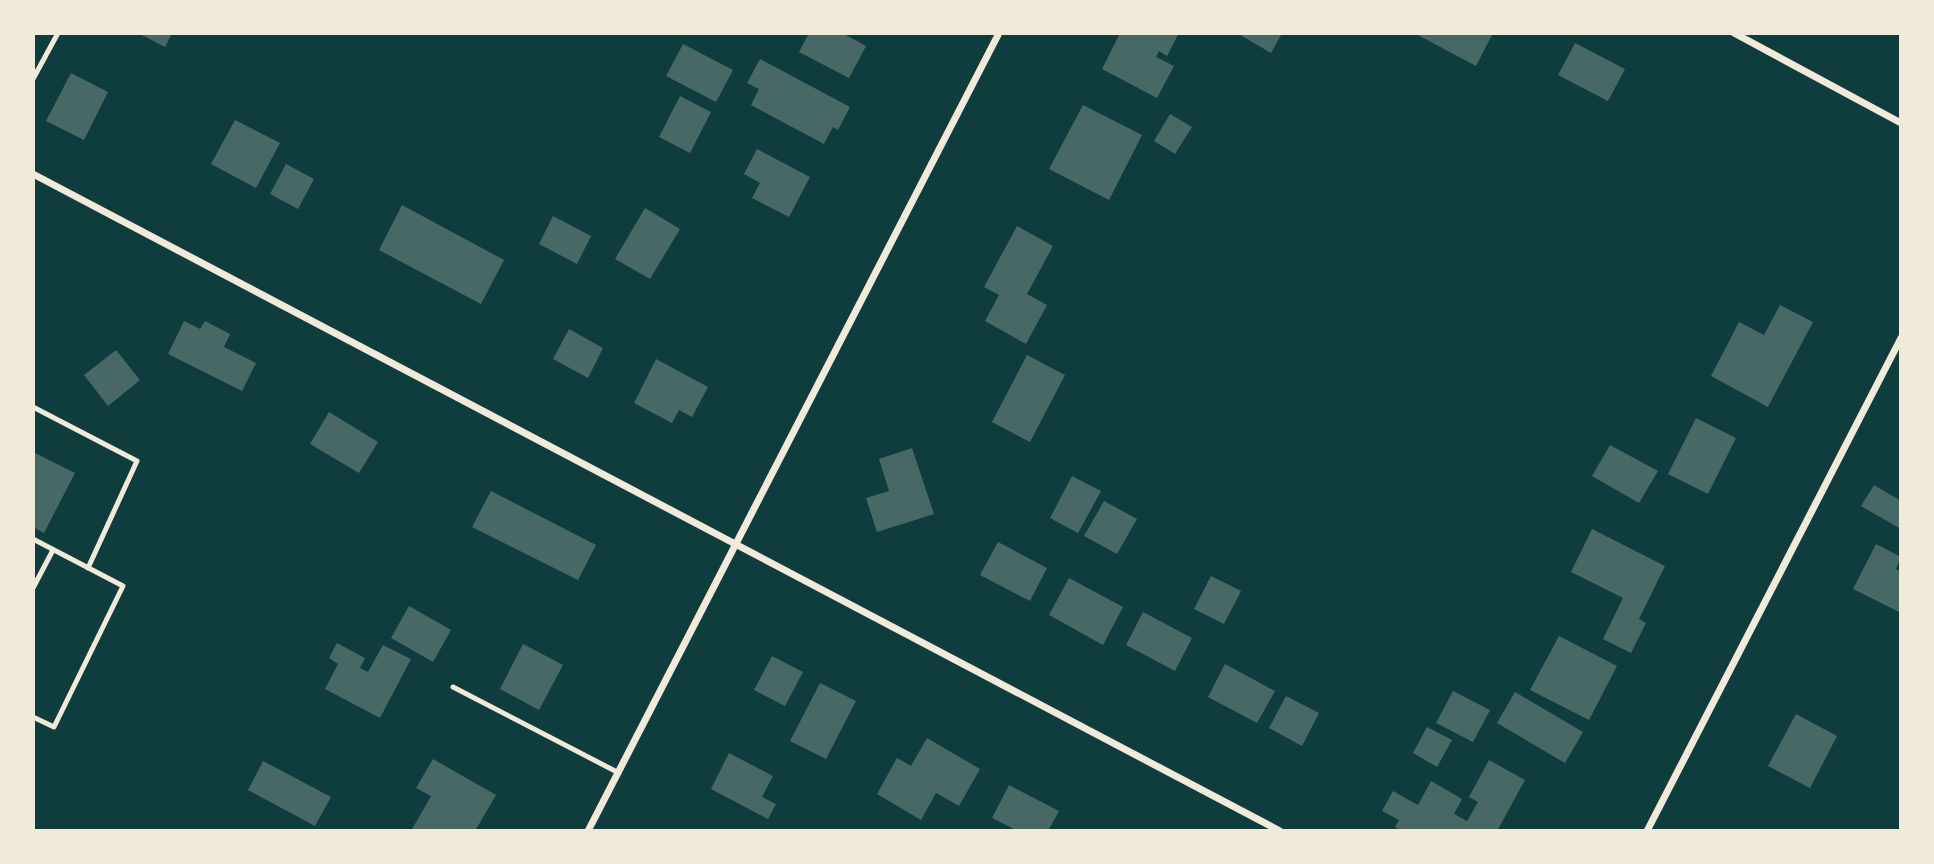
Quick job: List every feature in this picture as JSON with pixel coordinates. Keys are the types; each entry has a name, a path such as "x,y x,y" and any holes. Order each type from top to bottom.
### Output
{"street":[{"path":"588,831 999,33"},
{"path":"1734,33 1901,123"},
{"path":"33,174 1280,831"},
{"path":"1647,831 1901,338"}],"lane":[{"path":"33,79 58,33"},
{"path":"33,407 137,461 88,568"},
{"path":"33,539 123,586 54,727 33,717"},
{"path":"33,589 53,550"},
{"path":"453,687 619,773"}],"building":[{"path":"138,33 172,33 165,47"},
{"path":"809,33 842,33 866,46 849,78 799,52"},
{"path":"1120,33 1179,33 1167,56 1159,51 1156,57 1174,66 1157,98 1102,69"},
{"path":"1237,33 1282,33 1271,53"},
{"path":"1414,33 1493,33 1476,66"},
{"path":"1575,43 1625,69 1608,101 1558,75"},
{"path":"683,44 733,70 716,102 666,76"},
{"path":"760,59 850,107 838,130 833,127 824,144 751,105 759,89 747,83"},
{"path":"71,73 108,92 84,140 46,121"},
{"path":"680,96 711,112 690,153 659,137"},
{"path":"1083,105 1142,135 1109,200 1049,169"},
{"path":"1170,114 1192,127 1175,154 1154,141"},
{"path":"235,120 280,143 256,188 211,164"},
{"path":"757,149 810,177 789,217 752,198 760,183 744,174"},
{"path":"286,164 314,179 298,209 270,194"},
{"path":"402,205 504,260 481,304 379,250"},
{"path":"645,208 680,229 650,279 615,259"},
{"path":"553,216 591,236 577,264 539,244"},
{"path":"1017,226 1053,246 1027,294 1047,305 1026,344 985,321 999,295 984,287"},
{"path":"1780,305 1813,322 1768,407 1711,376 1739,322 1764,335"},
{"path":"184,321 200,329 205,321 230,334 224,347 256,363 242,391 168,354"},
{"path":"569,329 603,348 588,378 553,359"},
{"path":"116,350 140,380 108,406 84,375"},
{"path":"1027,355 1065,375 1030,442 992,422"},
{"path":"656,359 708,387 692,417 679,410 672,423 634,403"},
{"path":"329,412 378,442 359,473 310,444"},
{"path":"1696,418 1736,438 1708,494 1668,474"},
{"path":"1610,445 1658,471 1639,503 1592,476"},
{"path":"912,448 934,514 877,532 866,498 889,491 879,459"},
{"path":"33,452 75,473 44,533 33,527"},
{"path":"1072,476 1101,491 1078,533 1050,518"},
{"path":"1874,485 1901,501 1901,529 1861,506"},
{"path":"491,491 596,545 578,580 472,527"},
{"path":"1104,501 1137,519 1117,554 1084,536"},
{"path":"1592,529 1665,566 1639,619 1646,623 1631,653 1603,639 1623,598 1571,572"},
{"path":"998,542 1047,568 1030,601 980,575"},
{"path":"1876,544 1901,557 1896,569 1901,572 1901,613 1853,589"},
{"path":"1211,576 1241,591 1224,624 1194,609"},
{"path":"1069,578 1123,607 1103,645 1049,615"},
{"path":"409,606 451,630 433,662 391,638"},
{"path":"1143,612 1192,638 1175,671 1126,645"},
{"path":"1559,636 1617,666 1589,720 1530,690"},
{"path":"337,643 365,658 360,668 368,672 383,645 411,659 380,718 325,689 338,664 329,658"},
{"path":"523,644 563,665 539,710 500,689"},
{"path":"772,656 803,672 785,706 754,690"},
{"path":"1225,664 1275,691 1257,723 1208,697"},
{"path":"820,683 856,701 826,759 790,741"},
{"path":"1453,691 1490,710 1473,742 1436,723"},
{"path":"1515,692 1583,732 1565,763 1497,723"},
{"path":"1286,696 1319,713 1302,746 1269,728"},
{"path":"1796,714 1837,736 1810,788 1768,766"},
{"path":"1427,727 1452,740 1437,767 1413,753"},
{"path":"927,738 980,769 959,806 936,793 921,820 877,794 897,758 911,766"},
{"path":"729,753 773,776 762,797 776,804 768,819 711,789"},
{"path":"433,759 496,795 475,831 411,831 431,796 416,788"},
{"path":"1489,760 1525,780 1497,831 1402,831 1395,827 1399,820 1382,811 1393,791 1418,805 1431,781 1462,799 1454,814 1467,821 1478,802 1469,797"},
{"path":"263,761 331,797 315,826 248,790"},
{"path":"1009,785 1059,811 1048,831 1018,831 992,818"}]}
